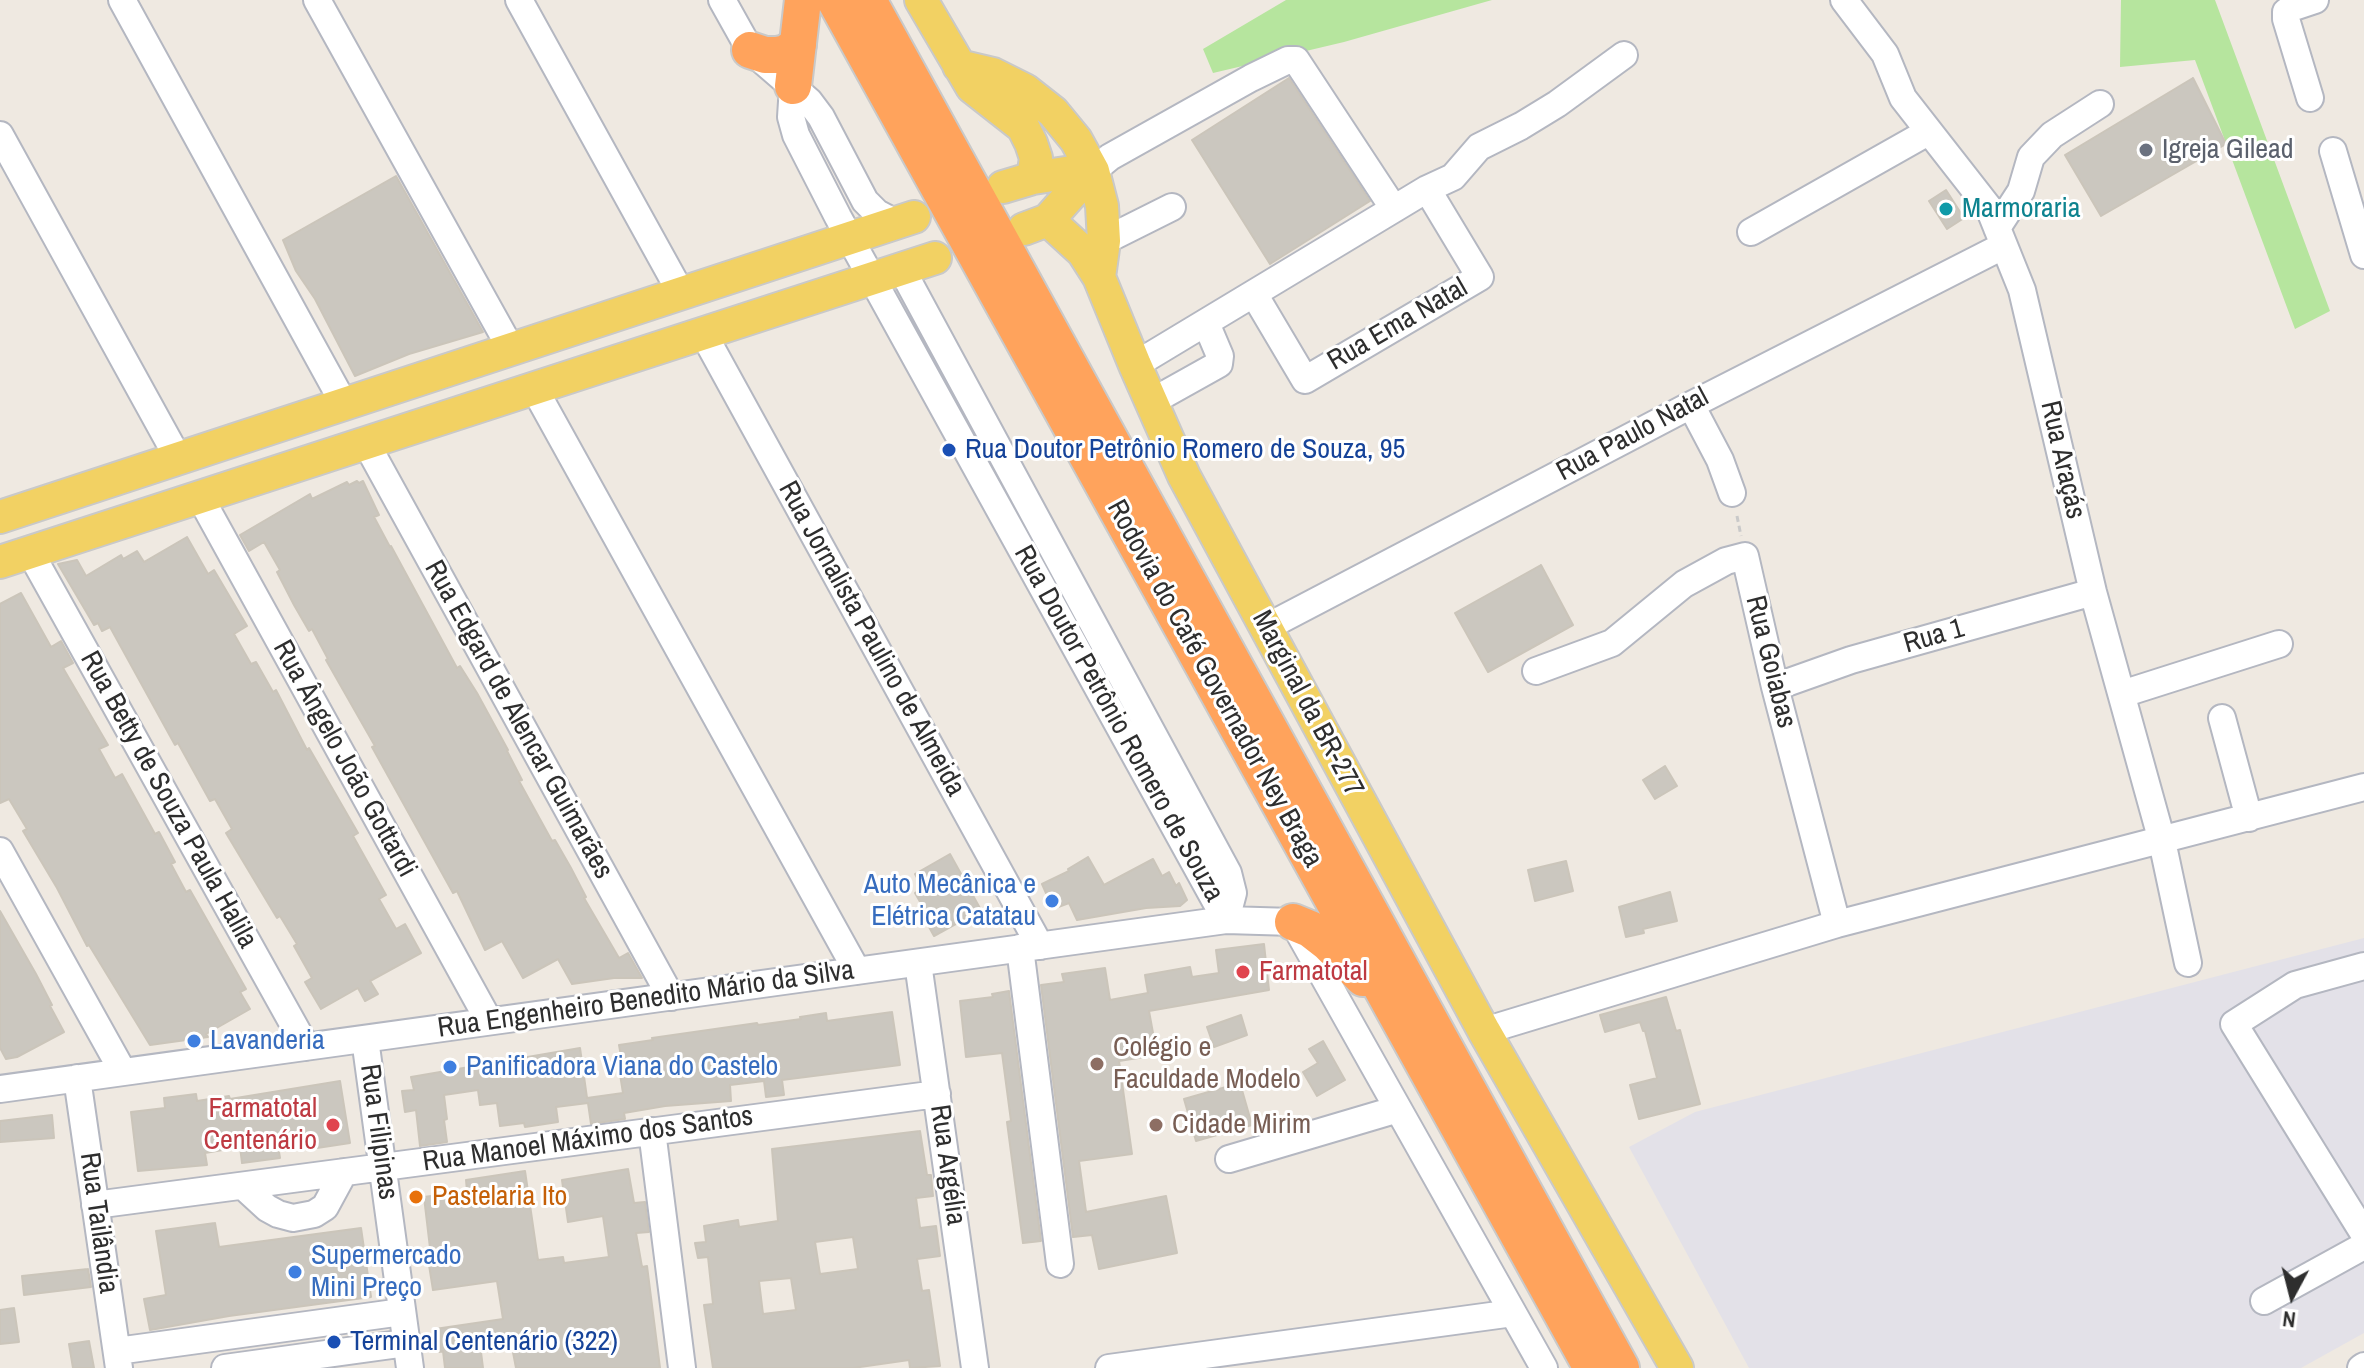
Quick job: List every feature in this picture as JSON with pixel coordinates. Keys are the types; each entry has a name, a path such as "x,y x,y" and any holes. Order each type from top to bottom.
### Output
{"highway":[{"path":"793,86 803,0"},
{"name":"Rodovia do Café Governador Ney Braga","path":"835,0 1592,1368"},
{"name":"Rodovia do Café Governador Ney Braga","path":"868,0 1621,1368"},
{"path":"750,50 777,55 798,45"},
{"path":"1293,922 1310,929 1328,943 1398,1017"}],"main road":[{"path":"921,0 972,87 1023,127 1036,158 1033,178"},
{"path":"959,66 991,83 1019,105 1045,131 1102,206 1104,241 1099,277"},
{"path":"1003,187 1033,178 1081,176"},
{"path":"1036,224 1081,176"},
{"path":"1081,176 1095,237 1099,277"},
{"path":"1033,178 1048,187 1053,198 1053,209 1036,224"},
{"path":"42,504 905,220"},
{"path":"1036,224 1083,252 1099,277"},
{"path":"0,562 935,258"},
{"name":"Marginal da BR-277","path":"1099,277 1184,476 1484,1031 1677,1368"},
{"path":"638,307 628,317 625,331 631,343 644,350 658,348"},
{"path":"580,327 592,330 600,338 603,350 600,361 591,370"},
{"path":"107,481 97,488 93,499 95,510 102,520 113,523 125,521"},
{"path":"3,509 51,502 68,510 72,519 68,537 45,548"}],"street":[{"path":"122,0 344,404"},
{"path":"317,0 511,349"},
{"path":"519,0 681,293"},
{"path":"722,0 750,50 793,86 821,117 865,201 877,213 905,220"},
{"name":"Rua Araçás","path":"1844,0 1885,54 1903,98 1989,208 2022,290 2093,592 2162,841 2188,963"},
{"path":"2310,98 2286,12 2315,0"},
{"path":"1135,365 1427,189 1453,177 1479,147 1557,104 1624,55"},
{"path":"1081,176 1251,78 1288,60 1296,60 1394,209"},
{"name":"Rua Doutor Petrônio Romero de Souza","path":"793,86 791,117 796,135 850,238 887,273 1226,920"},
{"path":"2000,237 2021,191 2031,157 2052,135 2100,104"},
{"path":"1751,232 1928,132"},
{"path":"0,135 178,458"},
{"path":"2333,151 2364,255"},
{"name":"Rua Ema Natal","path":"1254,294 1305,380 1480,277 1427,189"},
{"path":"1104,241 1172,207"},
{"name":"Rua Paulo Natal","path":"1265,628 1691,405 2000,237"},
{"path":"1151,402 1219,364 1220,356 1206,323"},
{"name":"Rua Jornalista Paulino de Almeida","path":"703,333 1030,947"},
{"path":"534,388 857,971"},
{"path":"1691,405 1720,460 1732,493"},
{"name":"Rua Edgard de Alencar Guimarães","path":"366,443 671,997"},
{"name":"Rua Ângelo João Gottardi","path":"200,497 489,1021"},
{"name":"Rua Betty de Souza Paula Halila","path":"45,548 306,1047"},
{"path":"1536,671 1612,643 1684,584 1726,561 1745,556"},
{"name":"Rua Goiabas","path":"1745,556 1775,687 1837,924"},
{"name":"Rua 1","path":"1775,687 1851,660 2093,592"},
{"path":"2122,694 2279,644"},
{"path":"2230,716 2257,816"},
{"path":"1484,1031 1837,924 2364,787"},
{"path":"0,851 123,1072"},
{"name":"Rua Engenheiro Benedito Mário da Silva","path":"0,1089 1226,920 1293,922"},
{"path":"1293,922 1544,1368"},
{"path":"1030,947 1060,1264"},
{"name":"Rua Argélia","path":"918,963 975,1368"},
{"path":"2360,976 2295,985 2234,1024 2364,1234"},
{"name":"Rua Filipinas","path":"365,1039 406,1361"},
{"name":"Rua Tailândia","path":"77,1078 118,1359"},
{"name":"Rua Manoel Máximo dos Santos","path":"95,1205 937,1094"},
{"path":"1229,1159 1398,1109"},
{"path":"652,1131 682,1368"},
{"path":"243,1186 267,1208 293,1218 314,1214 325,1207 344,1172"},
{"path":"2264,1301 2364,1246"},
{"path":"118,1359 402,1312"},
{"path":"1109,1368 1232,1360 1513,1313"},
{"path":"225,1368 406,1361"}],"path":[{"name":"Rua Goiabas","path":"1732,493 1745,556"}],"shaded area":[{"path":"2364,938 2364,1333 2301,1368 1749,1368 1629,1147 1695,1112"}],"green space":[{"path":"1286,0 1492,0 1344,42 1213,73 1203,49"},
{"path":"2121,0 2215,0 2330,311 2295,329 2195,60 2120,67"}],"building":[{"path":"1289,78 1370,201 1270,264 1192,140"},
{"name":"Igreja Gilead","path":"2193,78 2226,144 2101,216 2065,155"},
{"path":"396,176 483,332 409,354 355,376 315,299 296,271 283,240"},
{"name":"Marmoraria","path":"1946,190 1964,218 1947,229 1929,201"},
{"path":"363,481 379,515 374,517 457,668 460,666 477,693 508,750 522,780 519,781 552,841 555,840 571,868 584,898 619,958 628,953 642,978 572,984 558,959 523,978 502,941 485,950 457,891 453,893 372,747 375,746 312,629 309,631 294,605 277,572 280,570 264,542 249,551 240,535 310,494 312,499 347,482 349,485"},
{"path":"187,537 208,574 214,570 247,626 234,634 251,664 256,662 273,692 276,690 307,750 309,748 358,833 353,836 386,895 379,899 396,929 405,924 421,953 370,981 378,994 365,1001 358,988 321,1009 305,982 312,978 294,946 297,944 280,916 277,918 226,833 232,829 215,799 210,801 178,743 175,745 110,627 102,631 98,623 94,625 58,564 77,560 86,576 121,555 123,559 137,551 144,562"},
{"path":"1541,565 1573,625 1488,672 1455,613"},
{"path":"21,593 51,647 61,641 73,663 63,668 108,745 99,749 115,778 122,774 155,834 159,832 186,892 190,890 246,989 240,992 250,1009 206,1034 208,1037 150,1045 87,946 23,831 27,829 9,799 0,803 0,604"},
{"path":"1665,766 1677,786 1655,799 1643,780"},
{"path":"950,854 981,910 934,936 919,909 923,907 915,893 923,889 915,874"},
{"path":"1088,857 1104,885 1153,859 1162,876 1169,872 1176,886 1179,883 1187,900 1180,906 1146,908 1077,920 1069,903 1053,909 1042,884 1069,871"},
{"path":"1566,861 1573,891 1535,901 1528,870"},
{"path":"1670,892 1677,921 1643,929 1644,933 1626,937 1619,907"},
{"path":"0,911 64,1032 17,1057 6,1059 0,1048"},
{"path":"1264,944 1269,990 1149,1011 1157,1055 1119,1061 1132,1154 1079,1161 1086,1212 1166,1196 1177,1253 1099,1269 1092,1235 1073,1237 1041,985 1064,982 1062,974 1105,968 1110,1000 1148,993 1145,975 1190,967 1192,977 1219,973 1216,950"},
{"path":"1009,991 1041,1241 1023,1243 1007,1122 1011,1121 1002,1053 966,1057 960,1001 993,997 992,994"},
{"path":"1666,997 1676,1031 1680,1030 1700,1104 1639,1119 1630,1085 1657,1078 1645,1031 1640,1022 1605,1032 1600,1015"},
{"path":"892,1012 900,1065 782,1080 784,1095 766,1097 764,1081 730,1085 731,1101 665,1106 624,1113 625,1119 591,1124 588,1103 556,1107 558,1122 525,1127 524,1123 500,1126 497,1103 480,1105 478,1090 444,1095 447,1142 420,1146 416,1110 405,1112 402,1091 414,1090 411,1077 580,1048 587,1098 623,1093 619,1045 826,1013 827,1021"},
{"path":"1241,1015 1247,1035 1214,1047 1207,1027"},
{"path":"1323,1041 1345,1080 1317,1096 1303,1072 1318,1063 1309,1049"},
{"path":"340,1081 350,1143 317,1148 315,1140 278,1146 280,1158 242,1163 240,1147 205,1153 207,1165 138,1171 131,1112 165,1108 164,1098 196,1094 197,1101 229,1096 230,1099"},
{"path":"1240,1083 1252,1125 1196,1141 1184,1099"},
{"path":"52,1115 54,1138 0,1142 0,1121"},
{"path":"920,1131 933,1196 916,1198 920,1228 936,1226 940,1256 917,1259 922,1291 929,1290 940,1366 910,1368 909,1360 853,1368 713,1368 704,1305 713,1304 708,1257 698,1258 695,1243 706,1242 704,1226 738,1220 739,1227 778,1221 772,1149","holes":["853,1237 858,1269 820,1274 815,1242","791,1278 796,1310 763,1314 759,1281"]},
{"path":"628,1169 634,1203 645,1202 649,1232 636,1233 642,1267 647,1266 660,1368 516,1368 512,1347 481,1352 483,1368 445,1368 435,1329 503,1319 497,1281 433,1290 424,1197 467,1191 466,1180 525,1171 538,1260 563,1257 564,1263 609,1257 603,1216 568,1222 562,1180"},
{"name":"Supermercado Mini Preço","path":"215,1223 219,1247 361,1228 371,1297 150,1330 144,1299 166,1295 156,1231"},
{"path":"88,1269 91,1287 24,1295 22,1276"},
{"path":"14,1308 19,1342 0,1344 0,1310"},
{"path":"89,1341 94,1368 73,1368 69,1344"}],"place":[{"name":"Igreja Gilead","path":"2146,150"},
{"name":"Marmoraria","path":"1946,209"},
{"name":"Rua Doutor Petrônio Romero de Souza, 95","path":"949,450"},
{"name":"Auto Mecânica e Elétrica Catatau","path":"1052,901"},
{"name":"Farmatotal","path":"1243,972"},
{"name":"Lavanderia","path":"194,1041"},
{"name":"Colégio e Faculdade Modelo","path":"1097,1064"},
{"name":"Panificadora Viana do Castelo","path":"450,1067"},
{"name":"Farmatotal Centenário","path":"333,1125"},
{"name":"Cidade Mirim","path":"1156,1125"},
{"name":"Pastelaria Ito","path":"416,1197"},
{"name":"Supermercado Mini Preço","path":"295,1272"},
{"name":"Terminal Centenário (322)","path":"334,1342"}]}
